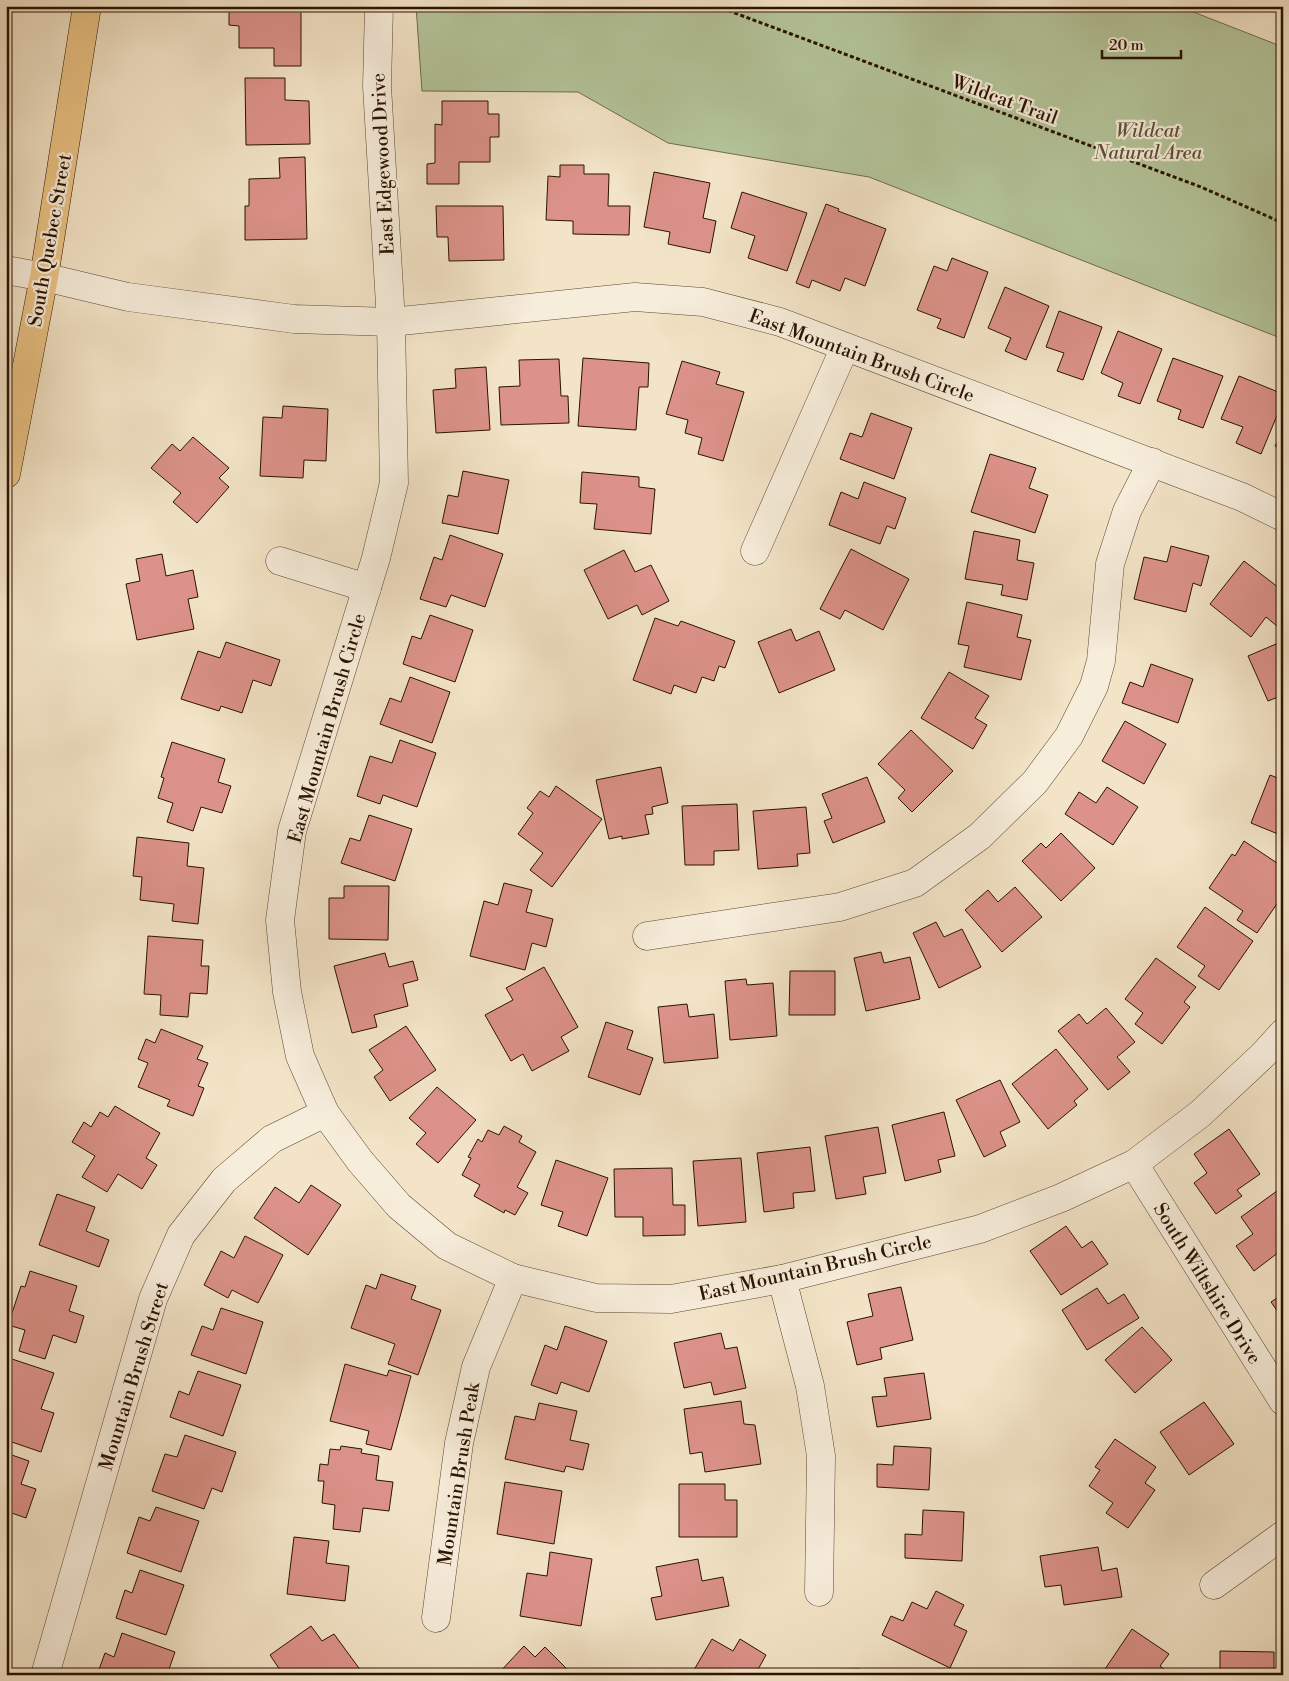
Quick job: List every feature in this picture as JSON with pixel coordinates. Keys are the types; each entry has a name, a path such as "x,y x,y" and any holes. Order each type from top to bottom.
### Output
{"main road":[{"name":"South Quebec Street","path":"6,474 44,277 87,6"}],"street":[{"name":"East Edgewood Drive","path":"379,6 377,86 390,322"},
{"name":"East Mountain Brush Circle","path":"6,270 128,297 294,320 390,322 635,297 702,302 780,322 1242,496 1283,516"},
{"name":"East Mountain Brush Circle","path":"390,322 394,483 367,588 292,831 280,920 287,992 300,1056 326,1113 360,1161 399,1206 447,1246 512,1278 596,1298 671,1299 782,1279 980,1229 1061,1198 1134,1164 1200,1114 1283,1034"},
{"path":"755,551 845,347"},
{"path":"647,936 840,907 915,883 980,836 1035,782 1069,736 1094,686 1101,661 1110,564 1127,511 1152,462"},
{"path":"280,561 367,588"},
{"name":"Mountain Brush Street","path":"45,1675 153,1300 181,1235 224,1180 272,1139 326,1113"},
{"name":"South Wiltshire Drive","path":"1134,1164 1283,1401"},
{"name":"Mountain Brush Peak","path":"436,1618 459,1443 476,1367 512,1278"},
{"path":"782,1279 810,1386 821,1456 819,1592"},
{"path":"1214,1585 1283,1535"}],"path":[{"name":"Wildcat Trail","path":"716,6 1201,187 1283,223"}],"green space":[{"name":"Wildcat Natural Area","path":"416,6 1178,6 1283,47 1283,339 869,177 668,143 578,92 422,91"}],"building":[{"path":"229,6 301,6 301,66 274,66 274,48 239,48 239,26 229,25"},
{"path":"245,78 285,78 285,100 309,101 310,144 246,145"},
{"path":"442,101 488,101 488,114 499,114 499,137 490,137 490,162 459,162 459,184 427,184 427,164 435,163 435,124 442,125"},
{"path":"305,157 307,239 245,240 245,206 249,206 249,179 280,178 279,158"},
{"path":"560,165 584,165 584,174 609,174 608,206 630,206 629,235 573,234 573,221 546,220 548,176 560,177"},
{"path":"654,172 710,183 703,218 716,221 710,253 668,244 670,232 644,227"},
{"path":"742,192 807,213 787,271 748,258 755,236 731,228"},
{"path":"826,204 839,209 838,211 886,229 865,286 845,278 840,291 812,280 809,288 796,283"},
{"path":"436,206 503,206 504,260 449,261 448,237 437,237"},
{"path":"952,258 988,272 964,338 937,328 941,319 917,310 934,266 947,271"},
{"path":"1005,287 1049,306 1026,360 1005,351 1011,338 988,328"},
{"path":"1059,311 1102,327 1083,380 1057,371 1064,353 1046,347"},
{"path":"1118,331 1162,349 1140,404 1118,396 1123,383 1101,373"},
{"path":"583,358 649,363 648,387 639,387 636,430 578,426"},
{"path":"1173,358 1223,376 1203,428 1178,419 1181,410 1157,401"},
{"path":"559,359 561,396 568,396 569,423 501,425 499,387 520,386 519,360"},
{"path":"682,361 720,372 716,384 744,392 723,461 698,454 702,438 685,433 688,420 666,414"},
{"path":"486,367 490,430 436,433 433,390 456,388 455,369"},
{"path":"1239,376 1283,394 1283,401 1261,454 1236,443 1243,427 1221,419"},
{"path":"283,406 328,409 326,461 304,460 303,478 260,476 263,417 282,418"},
{"path":"871,413 912,428 894,479 840,459 850,433 862,437"},
{"path":"1283,434 1283,451 1275,446"},
{"path":"193,437 229,468 219,478 229,487 197,523 173,502 181,493 151,468 172,444 180,451"},
{"path":"990,454 1036,468 1029,488 1048,495 1035,533 971,512"},
{"path":"463,471 509,480 498,534 442,523 448,495 458,497"},
{"path":"582,472 639,477 639,487 655,489 651,534 594,529 597,504 580,503"},
{"path":"864,482 906,498 895,529 887,526 880,544 829,525 841,492 858,499"},
{"path":"974,531 1020,540 1017,560 1034,563 1027,600 1001,595 1003,585 965,579"},
{"path":"450,535 503,554 485,607 451,595 446,607 420,599 434,557 442,560"},
{"path":"1171,546 1209,556 1201,586 1193,583 1186,612 1134,599 1144,557 1167,562"},
{"path":"851,549 909,579 883,630 845,610 840,619 820,609"},
{"path":"624,550 635,572 651,565 669,601 642,615 637,605 608,619 584,570"},
{"path":"162,554 166,576 193,570 198,597 188,599 194,629 137,640 126,584 140,581 136,559"},
{"path":"1244,561 1283,591 1283,619 1277,626 1266,617 1251,637 1210,604"},
{"path":"967,602 1022,615 1017,637 1031,640 1021,680 964,667 969,646 958,644"},
{"path":"430,615 473,630 455,682 403,664 412,636 421,639"},
{"path":"655,618 678,626 681,621 735,641 725,668 719,666 714,681 702,677 696,693 674,685 671,694 633,680"},
{"path":"791,629 796,641 819,631 835,670 779,693 758,642"},
{"path":"1283,641 1283,695 1268,701 1248,656"},
{"path":"226,642 280,660 271,686 253,680 242,713 221,706 219,711 181,699 198,651 220,658"},
{"path":"1151,664 1193,679 1178,723 1122,703 1130,682 1143,687"},
{"path":"949,672 989,696 975,718 987,725 973,749 921,718"},
{"path":"410,677 450,692 432,743 380,724 390,698 401,702"},
{"path":"1125,721 1166,744 1144,784 1102,761"},
{"path":"911,730 953,771 912,812 898,798 905,790 878,764"},
{"path":"400,740 436,753 417,807 383,795 380,804 357,796 370,756 392,763"},
{"path":"172,742 225,759 218,782 231,786 222,813 201,807 193,831 167,822 173,803 158,798 164,778 161,777"},
{"path":"661,767 668,803 652,807 653,814 645,815 649,834 622,839 622,836 609,839 596,780"},
{"path":"1270,775 1283,780 1283,836 1251,823"},
{"path":"867,777 885,822 833,843 824,821 832,818 822,794"},
{"path":"556,786 602,819 552,887 530,870 543,853 518,834 533,813 527,808 540,791 549,797"},
{"path":"1107,787 1138,807 1113,845 1065,814 1079,792 1096,803"},
{"path":"737,804 739,850 714,851 714,865 685,865 682,806"},
{"path":"806,807 810,853 797,854 798,866 758,869 753,811"},
{"path":"369,815 412,829 395,881 341,863 350,838 360,841"},
{"path":"1061,833 1095,868 1061,901 1022,861 1041,843 1046,848"},
{"path":"137,837 189,843 187,866 204,868 198,924 172,921 174,904 140,900 142,877 133,876"},
{"path":"1244,841 1283,867 1283,895 1257,933 1237,920 1243,911 1209,888 1232,854 1235,856"},
{"path":"504,883 532,890 526,912 553,919 546,947 532,943 525,970 470,956 484,901 498,905"},
{"path":"344,886 389,886 388,940 329,939 329,898 344,898"},
{"path":"1015,887 1042,917 1002,952 965,910 988,890 998,902"},
{"path":"1205,907 1253,941 1219,990 1198,976 1205,966 1177,947"},
{"path":"936,922 944,937 962,929 981,967 939,988 913,933"},
{"path":"148,936 203,940 201,966 209,966 207,994 190,993 188,1017 160,1015 161,995 144,994"},
{"path":"881,952 884,963 910,957 920,999 866,1011 854,958"},
{"path":"385,953 389,967 413,961 418,980 403,984 408,1006 374,1015 377,1027 352,1033 334,966"},
{"path":"1156,958 1196,987 1184,1002 1190,1007 1162,1044 1135,1024 1143,1013 1125,999"},
{"path":"544,967 578,1027 561,1037 569,1051 532,1071 523,1054 511,1061 485,1015 513,1000 506,988"},
{"path":"790,971 835,971 835,1015 789,1015"},
{"path":"746,979 747,985 773,983 777,1036 730,1040 725,981"},
{"path":"687,1004 689,1017 714,1014 718,1058 664,1063 658,1007"},
{"path":"1106,1008 1135,1042 1117,1057 1130,1072 1108,1090 1058,1031 1079,1014 1087,1024"},
{"path":"606,1022 633,1031 627,1049 653,1058 640,1095 588,1077"},
{"path":"406,1026 436,1070 390,1101 374,1077 383,1070 369,1050"},
{"path":"161,1029 203,1046 197,1059 208,1063 198,1086 204,1088 193,1116 167,1106 170,1100 138,1087 148,1063 138,1059 146,1039 155,1043"},
{"path":"1056,1049 1088,1089 1074,1101 1077,1105 1048,1129 1012,1084"},
{"path":"1000,1080 1020,1122 1000,1132 1006,1146 984,1157 956,1100"},
{"path":"437,1087 476,1120 438,1163 416,1144 426,1133 409,1118"},
{"path":"115,1106 160,1133 146,1158 157,1165 142,1189 118,1174 107,1192 82,1177 95,1156 72,1142 84,1122 91,1127 100,1112 108,1117"},
{"path":"944,1112 955,1156 938,1160 941,1172 905,1181 892,1125"},
{"path":"504,1126 522,1136 519,1142 536,1152 517,1187 528,1193 515,1215 505,1210 504,1213 474,1196 480,1185 462,1175 471,1158 468,1157 478,1139 482,1142 488,1130 499,1135"},
{"path":"878,1127 886,1173 863,1177 866,1194 836,1199 825,1136"},
{"path":"1229,1129 1260,1174 1237,1190 1242,1196 1216,1214 1194,1183 1207,1173 1194,1154"},
{"path":"810,1147 815,1191 793,1193 794,1208 764,1212 757,1153"},
{"path":"741,1158 746,1222 698,1226 693,1161"},
{"path":"556,1160 608,1178 587,1236 558,1226 563,1212 541,1205"},
{"path":"672,1168 673,1205 685,1205 685,1235 643,1236 643,1217 615,1217 614,1169"},
{"path":"311,1185 341,1205 308,1255 254,1218 275,1187 299,1203"},
{"path":"1277,1191 1283,1199 1283,1249 1254,1271 1236,1246 1253,1234 1241,1217"},
{"path":"57,1194 95,1207 86,1231 109,1240 99,1267 39,1245"},
{"path":"1066,1226 1082,1248 1092,1241 1108,1264 1061,1295 1030,1251"},
{"path":"245,1236 283,1255 258,1303 232,1290 228,1298 204,1285 221,1251 234,1258"},
{"path":"30,1271 77,1286 69,1311 84,1316 76,1343 53,1335 45,1359 19,1351 25,1330 8,1325 21,1286 25,1287"},
{"path":"381,1274 416,1286 411,1299 441,1310 418,1375 388,1364 395,1344 351,1328 366,1285 376,1289"},
{"path":"901,1287 913,1340 880,1348 882,1359 857,1365 847,1322 873,1316 868,1294"},
{"path":"1097,1288 1108,1304 1124,1294 1139,1318 1087,1350 1062,1310"},
{"path":"1283,1294 1283,1319 1271,1302"},
{"path":"221,1308 263,1322 246,1374 191,1355 202,1326 213,1330"},
{"path":"565,1326 607,1341 589,1392 561,1382 557,1394 531,1385 545,1345 557,1350"},
{"path":"1142,1327 1172,1360 1135,1393 1105,1360"},
{"path":"721,1333 725,1349 737,1347 746,1388 714,1395 711,1382 684,1388 674,1343"},
{"path":"6,1357 54,1373 41,1409 54,1413 41,1452 6,1440 11,1426 6,1424"},
{"path":"345,1364 387,1376 389,1370 411,1376 391,1450 366,1444 369,1431 330,1421"},
{"path":"198,1371 241,1385 223,1436 170,1417 179,1391 189,1395"},
{"path":"924,1373 931,1419 877,1427 872,1397 887,1396 884,1378"},
{"path":"741,1401 744,1424 755,1425 761,1464 705,1472 702,1452 690,1454 684,1409"},
{"path":"1204,1402 1234,1444 1189,1475 1160,1432"},
{"path":"539,1403 577,1411 570,1440 589,1444 583,1470 566,1466 564,1472 505,1459 515,1416 535,1420"},
{"path":"185,1435 236,1452 222,1492 212,1488 204,1509 152,1491 165,1454 177,1457"},
{"path":"1115,1439 1156,1467 1145,1483 1155,1490 1128,1528 1106,1513 1113,1503 1089,1486 1100,1470 1095,1467"},
{"path":"341,1446 362,1449 361,1453 379,1456 376,1480 393,1482 389,1511 363,1508 360,1532 333,1529 335,1505 322,1503 324,1481 318,1481 320,1464 328,1465 330,1449 340,1450"},
{"path":"894,1446 931,1448 929,1490 877,1487 877,1464 893,1465"},
{"path":"6,1453 29,1461 21,1484 36,1489 26,1518 6,1511"},
{"path":"505,1482 562,1491 554,1544 497,1534"},
{"path":"679,1484 725,1484 725,1500 737,1500 737,1537 679,1537"},
{"path":"156,1507 199,1521 181,1572 127,1553 139,1517 150,1521"},
{"path":"923,1510 964,1512 962,1561 905,1558 905,1534 922,1535"},
{"path":"294,1537 329,1541 326,1563 349,1566 345,1601 287,1594"},
{"path":"1098,1547 1102,1571 1117,1568 1122,1597 1064,1605 1061,1585 1045,1587 1040,1556"},
{"path":"550,1552 592,1559 581,1626 520,1616 527,1573 547,1576"},
{"path":"698,1559 702,1581 723,1577 729,1606 656,1620 651,1598 662,1596 656,1567"},
{"path":"140,1570 184,1585 166,1635 116,1618 125,1590 132,1593"},
{"path":"936,1591 964,1605 954,1625 967,1631 950,1668 882,1635 891,1616 903,1621 912,1602 927,1609"},
{"path":"311,1626 322,1641 334,1634 364,1675 273,1675 280,1670 270,1655"},
{"path":"1132,1629 1169,1654 1160,1666 1172,1675 1101,1675"},
{"path":"122,1633 175,1652 167,1675 97,1675 105,1653 114,1657"},
{"path":"712,1639 733,1651 740,1639 766,1655 755,1675 691,1675"},
{"path":"524,1646 535,1657 545,1647 573,1675 497,1675"},
{"path":"1220,1651 1274,1652 1274,1675 1220,1675"},
{"path":"859,1669 862,1675 804,1675 804,1670"}]}
